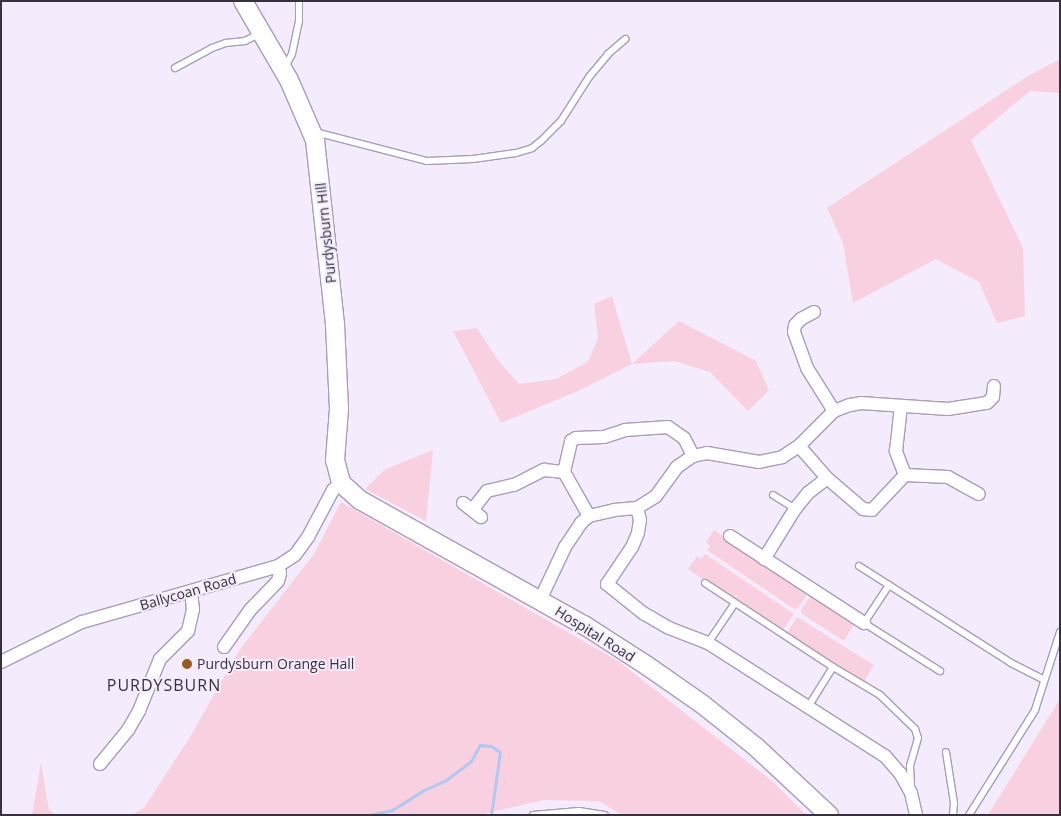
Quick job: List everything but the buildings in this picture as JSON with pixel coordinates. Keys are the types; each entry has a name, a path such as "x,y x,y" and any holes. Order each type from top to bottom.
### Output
{"main road":[{"name":"Purdysburn Hill","path":"243,1 284,70 312,131 320,171 336,324 339,409 335,460 341,483"},
{"name":"Hospital Road","path":"341,483 360,500 584,626 702,704 756,747 829,815"}],"street":[{"path":"814,312 801,318 795,325 794,332 807,368 834,411"},
{"path":"540,600 565,547 581,523 589,516 614,510 636,508 656,496 677,467 693,456 707,453 759,462 782,457 799,446 834,411 850,405 861,403 948,409 987,403 993,397 994,386"},
{"path":"901,406 896,451 905,475"},
{"path":"589,516 564,472 571,442 583,437 604,437 625,430 668,427 684,438 693,456"},
{"path":"799,446 827,478 867,511 872,510 905,475 948,477 979,494"},
{"path":"472,510 487,491 514,485 544,470 564,472"},
{"path":"764,559 795,509 808,493 827,478"},
{"name":"Ballycoan Road","path":"1,662 82,622 278,566 295,555 308,537 333,490 341,483"},
{"path":"636,508 640,520 638,533 632,547 607,584 659,622 708,643 885,756 900,773 911,793 916,815"},
{"path":"730,536 864,623"},
{"path":"224,647 241,621 278,581 280,574 278,566"},
{"path":"100,764 136,718 156,681 156,657 188,631 193,610 191,591"}],"lane":[{"path":"284,70 292,54 299,21 299,1"},
{"path":"175,68 212,48 226,43 245,41 262,32"},
{"path":"312,131 427,161 473,159 516,153 532,148 541,142 561,122 589,77 608,54 625,39"},
{"path":"773,496 795,509"},
{"path":"860,566 1011,662 1044,680"},
{"path":"704,583 833,667 880,695 915,730 918,738 910,766 911,793"},
{"path":"889,585 864,623 940,671"},
{"path":"708,643 736,603"},
{"path":"969,815 1034,710 1060,632"},
{"path":"808,707 833,667"},
{"path":"946,752 954,803 953,815"},
{"path":"533,815 579,811 604,815"}],"shaded area":[{"path":"1060,59 1060,93 1030,91 971,140 1023,248 1025,316 997,323 979,282 936,259 853,303 843,243 827,208 1028,76"},
{"path":"612,296 632,364 578,391 501,423 453,331 477,328 498,360 519,384 556,379 588,362 598,338 594,304"},
{"path":"679,321 756,361 769,390 748,411 710,372 674,361 632,364"},
{"path":"433,450 426,521 365,489 384,470"},
{"path":"341,502 618,661 772,781 806,815 622,815 599,801 544,800 478,815 132,815 144,808 190,737 238,652 314,554"},
{"path":"714,530 808,593 798,608 794,609 707,550 710,546 706,542"},
{"path":"705,554 794,614 781,633 688,569 697,556 701,559"},
{"path":"811,595 855,623 844,641 802,614 801,610"},
{"path":"797,617 874,665 863,683 786,635"},
{"path":"1060,699 1060,815 988,815"},
{"path":"41,762 49,810 56,815 32,815"}],"waterway":[{"path":"369,815 392,810 424,790 446,780 471,761 480,745 491,746 500,752 491,815"}],"place":[{"name":"Purdysburn Orange Hall","path":"187,664"}],"district":[{"name":"PURDYSBURN","path":"164,685"}]}
